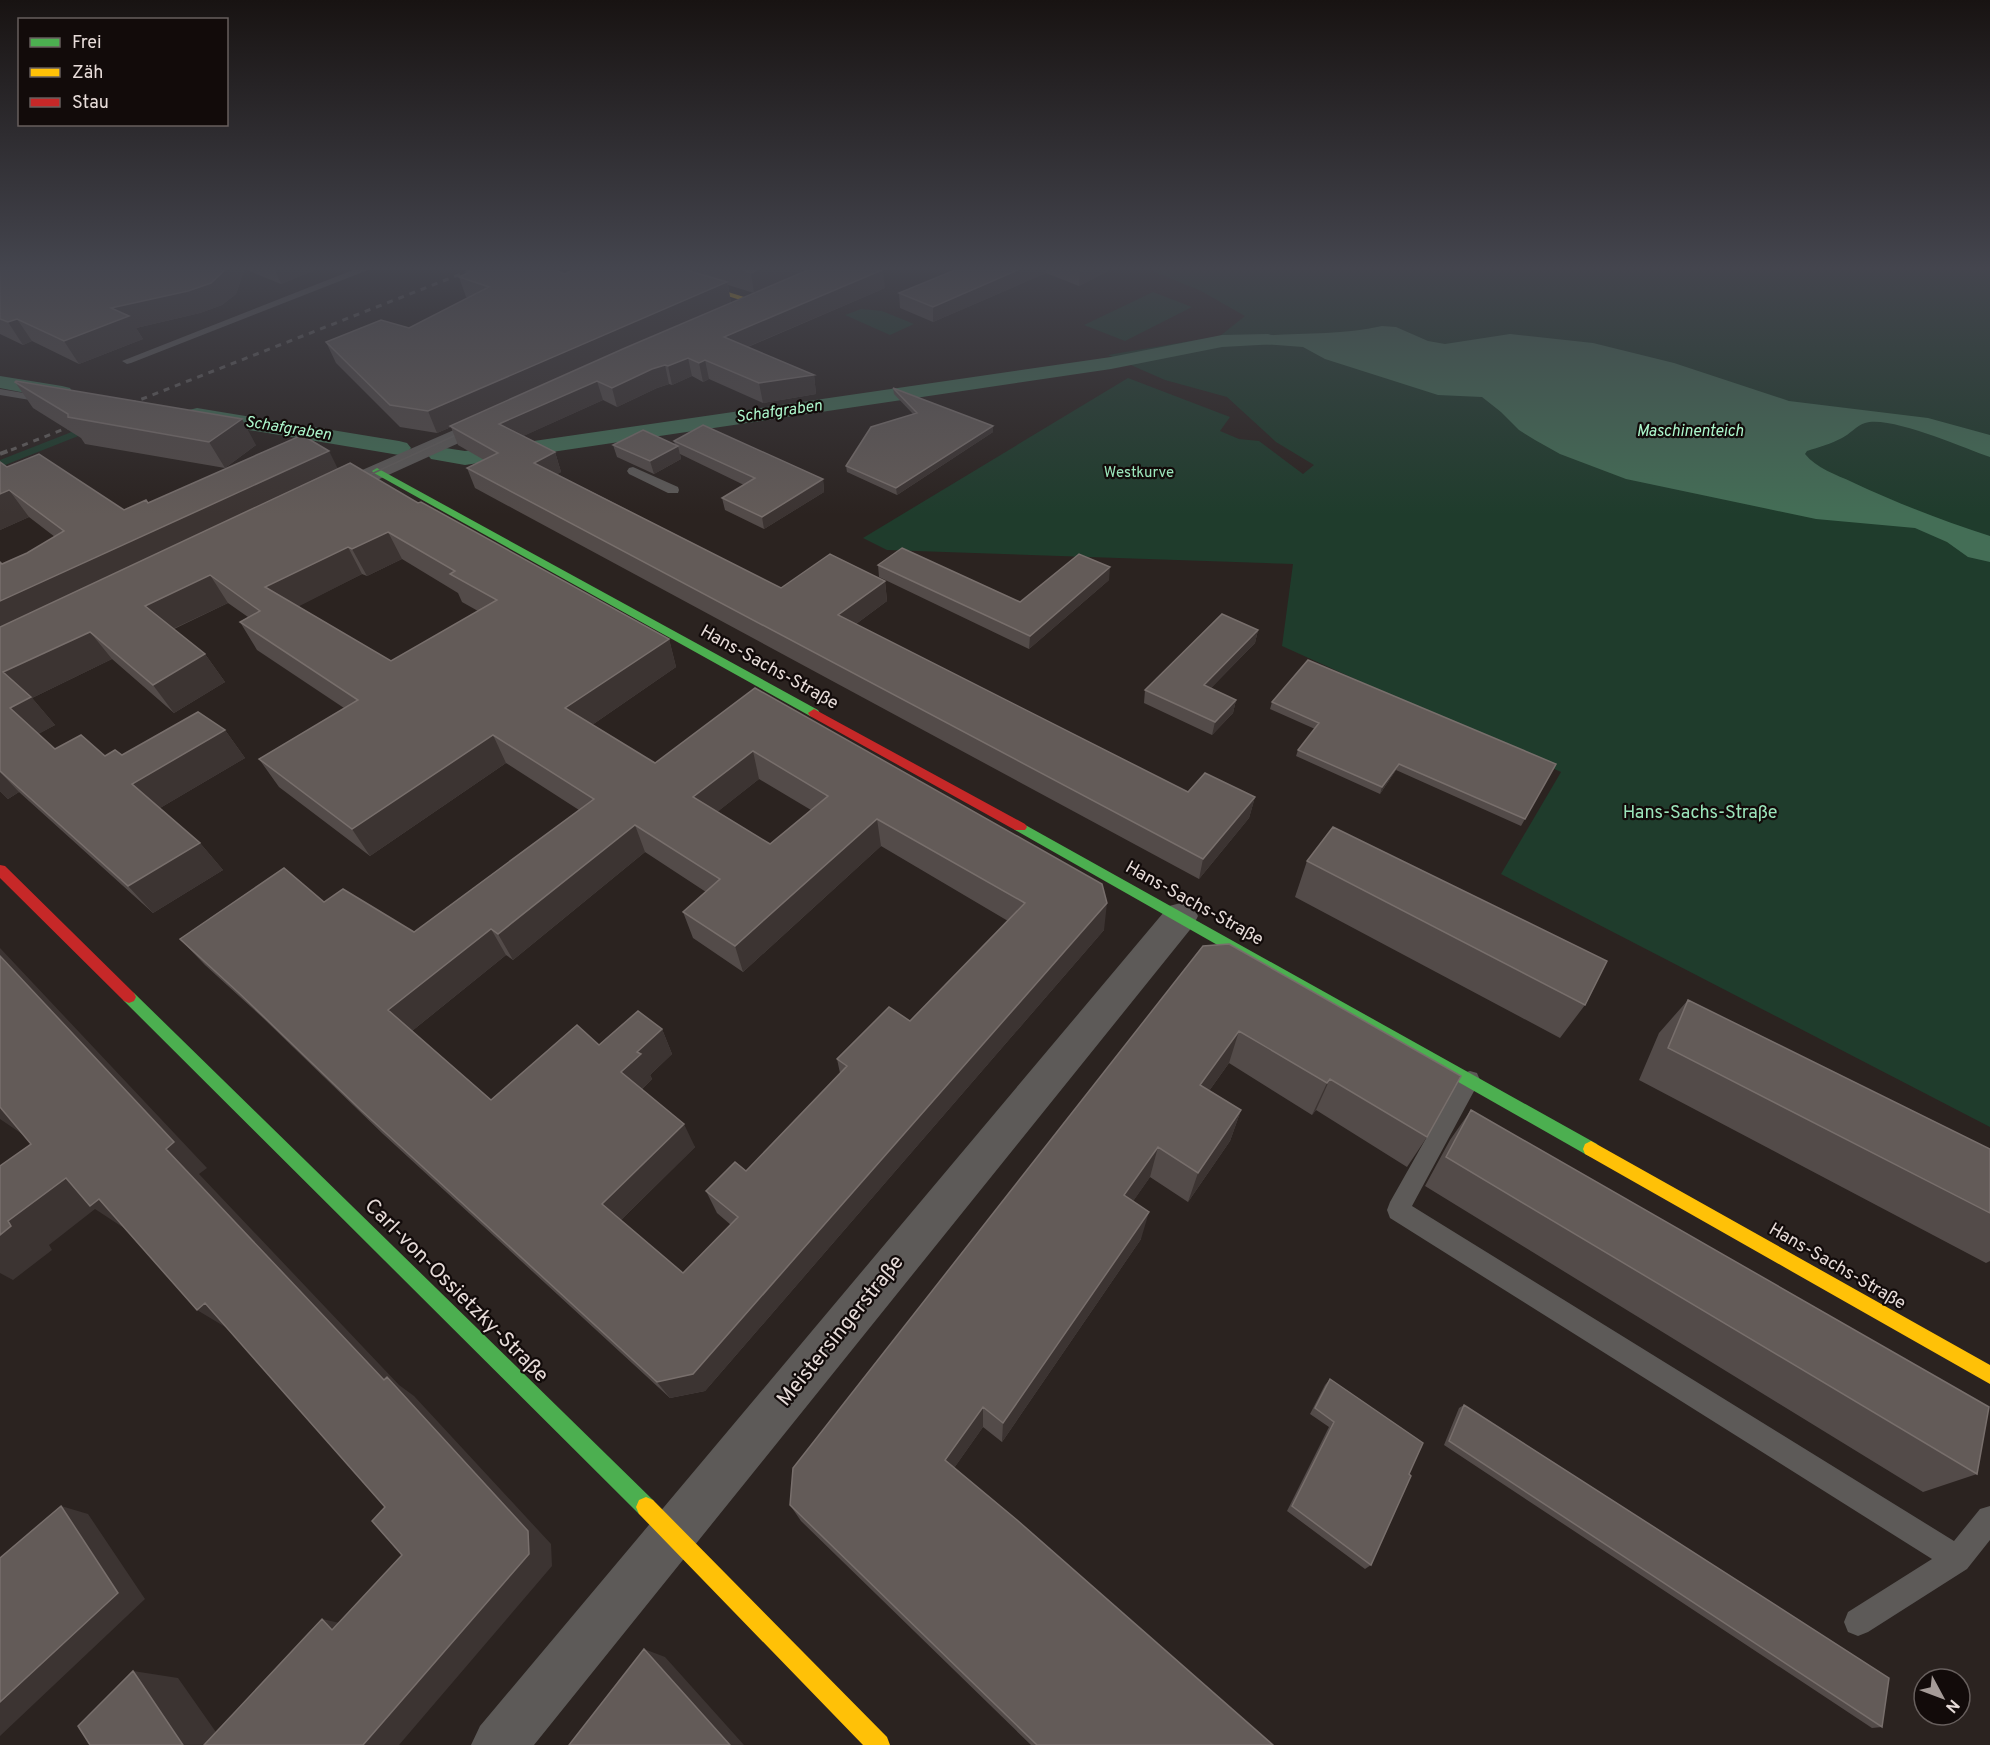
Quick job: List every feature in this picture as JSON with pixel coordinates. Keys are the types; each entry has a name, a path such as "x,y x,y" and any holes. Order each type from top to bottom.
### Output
{"street":[{"path":"329,494 513,409"},
{"name":"Hans-Sachs-Straße","path":"377,471 1181,916 1990,1375"},
{"name":"Carl-von-Ossietzky-Straße","path":"0,870 673,1534 879,1745"},
{"name":"Meistersingerstraße","path":"499,1745 1181,916"}],"lane":[{"path":"127,361 152,351"},
{"path":"0,392 36,398"},
{"path":"633,471 672,490"},
{"path":"1470,1080 1398,1210 1957,1559"},
{"path":"1858,1622 1957,1559 1990,1519"}],"green space":[{"name":"Westkurve","path":"1129,351 1990,351 1990,1127 1501,874 1561,772 1282,646 1293,564 887,550 863,538 1128,378 1230,417 1220,431 1239,439 1259,441 1303,474 1314,465 1276,442 1227,397 1165,380 1108,355"},
{"path":"133,408 144,410 0,467 0,460"}],"water":[{"name":"Maschinenteich","path":"1311,351 1627,351 1674,363 1789,401 1928,418 1990,435 1990,457 1908,428 1876,422 1865,423 1842,438 1807,451 1805,454 1833,474 1869,490 1990,536 1990,562 1968,557 1947,542 1915,528 1816,519 1626,479 1560,454 1535,440 1519,430 1482,397 1438,395 1325,359"}],"building":[{"path":"336,351 566,351 428,411 390,405"},
{"path":"617,351 758,351 814,375 759,383 705,360 699,363 688,358 668,366 652,369 612,388 597,381 499,424 555,452 534,463 781,588 830,554 885,581 838,615 1188,792 1205,773 1255,797 1203,859 467,468 498,453 450,426"},
{"path":"16,381 242,419 209,442 68,417 68,414"},
{"path":"893,388 993,426 896,488 846,466 871,427 917,413"},
{"path":"703,425 823,479 762,517 722,498 755,478 674,441"},
{"path":"643,430 678,446 650,461 613,445"},
{"path":"302,435 329,451 0,601 0,562 2,564 27,553 64,531 9,490 0,494 0,462 7,467 39,454 124,510 146,500 148,503"},
{"path":"350,463 418,503 421,502 669,639 565,708 655,763 755,688 1102,884 1107,903 693,1374 657,1382 362,1111 180,939 284,868 324,902 343,889 414,932 594,799 493,735 352,829 259,759 358,700 240,622 260,611 210,575 145,606 205,654 153,685 90,632 3,672 31,697 10,708 55,749 81,735 105,756 115,750 122,755 198,712 225,730 132,784 200,843 128,886 0,771 0,627","holes":["388,532 455,571 450,574 497,600 391,661 265,587 348,547 352,549","753,751 828,796 770,844 693,797","877,819 1025,903 910,1021 889,1007 837,1059 847,1066 746,1171 735,1162 706,1191 738,1217 683,1273 602,1204 684,1124 621,1072 641,1054 637,1052 662,1029 638,1011 599,1045 577,1025 491,1100 388,1010 491,929 498,934 635,825 720,879 683,912 735,946"]},
{"path":"902,548 1020,602 1079,554 1110,567 1030,636 878,565"},
{"path":"1222,614 1258,630 1204,685 1236,700 1215,722 1145,690"},
{"path":"1308,660 1556,764 1525,819 1399,764 1382,787 1298,750 1319,723 1272,702"},
{"path":"1333,827 1607,961 1585,1005 1307,861"},
{"path":"1229,944 1461,1076 1427,1137 1330,1079 1327,1083 1239,1031 1200,1085 1241,1110 1198,1173 1158,1147 1124,1195 1149,1212 1003,1423 983,1407 945,1460 1017,1520 1273,1745 1037,1745 790,1505 793,1468 1203,946"},
{"path":"0,956 174,1142 166,1149 384,1380 387,1377 528,1531 529,1554 363,1745 204,1745 322,1619 332,1630 402,1555 372,1521 385,1507 205,1303 197,1310 99,1199 90,1206 66,1178 8,1221 11,1226 0,1235 0,1166 31,1144 0,1107"},
{"path":"1688,1000 1990,1149 1990,1213 1668,1048"},
{"path":"1471,1110 1989,1407 1977,1474 1446,1157"},
{"path":"1330,1379 1423,1443 1409,1474 1411,1476 1371,1565 1292,1506 1334,1422 1315,1408"},
{"path":"1464,1405 1889,1678 1882,1727 1449,1441"},
{"path":"61,1506 118,1593 0,1702 0,1558"},
{"path":"644,1649 730,1745 569,1745"},
{"path":"133,1671 183,1745 90,1745 78,1726"}],"waterway":[{"name":"Schafgraben","path":"439,454 465,458 1111,363 1169,351"},
{"name":"Schafgraben","path":"0,382 62,393"},
{"name":"Schafgraben","path":"197,415 399,448"}],"tram line":[{"path":"354,482 469,429"}],"railway":[{"path":"119,408 263,351"},
{"path":"11,450 82,422"},
{"path":"0,454 15,448"}],"traffic: fast":[{"path":"377,471 814,713"},
{"path":"1020,827 1591,1149"},
{"path":"129,997 646,1507"}],"traffic: slow":[{"path":"1591,1149 1990,1375"},
{"path":"646,1507 879,1745"}],"traffic: jam":[{"path":"814,713 1020,827"},
{"path":"0,870 129,997"}]}
